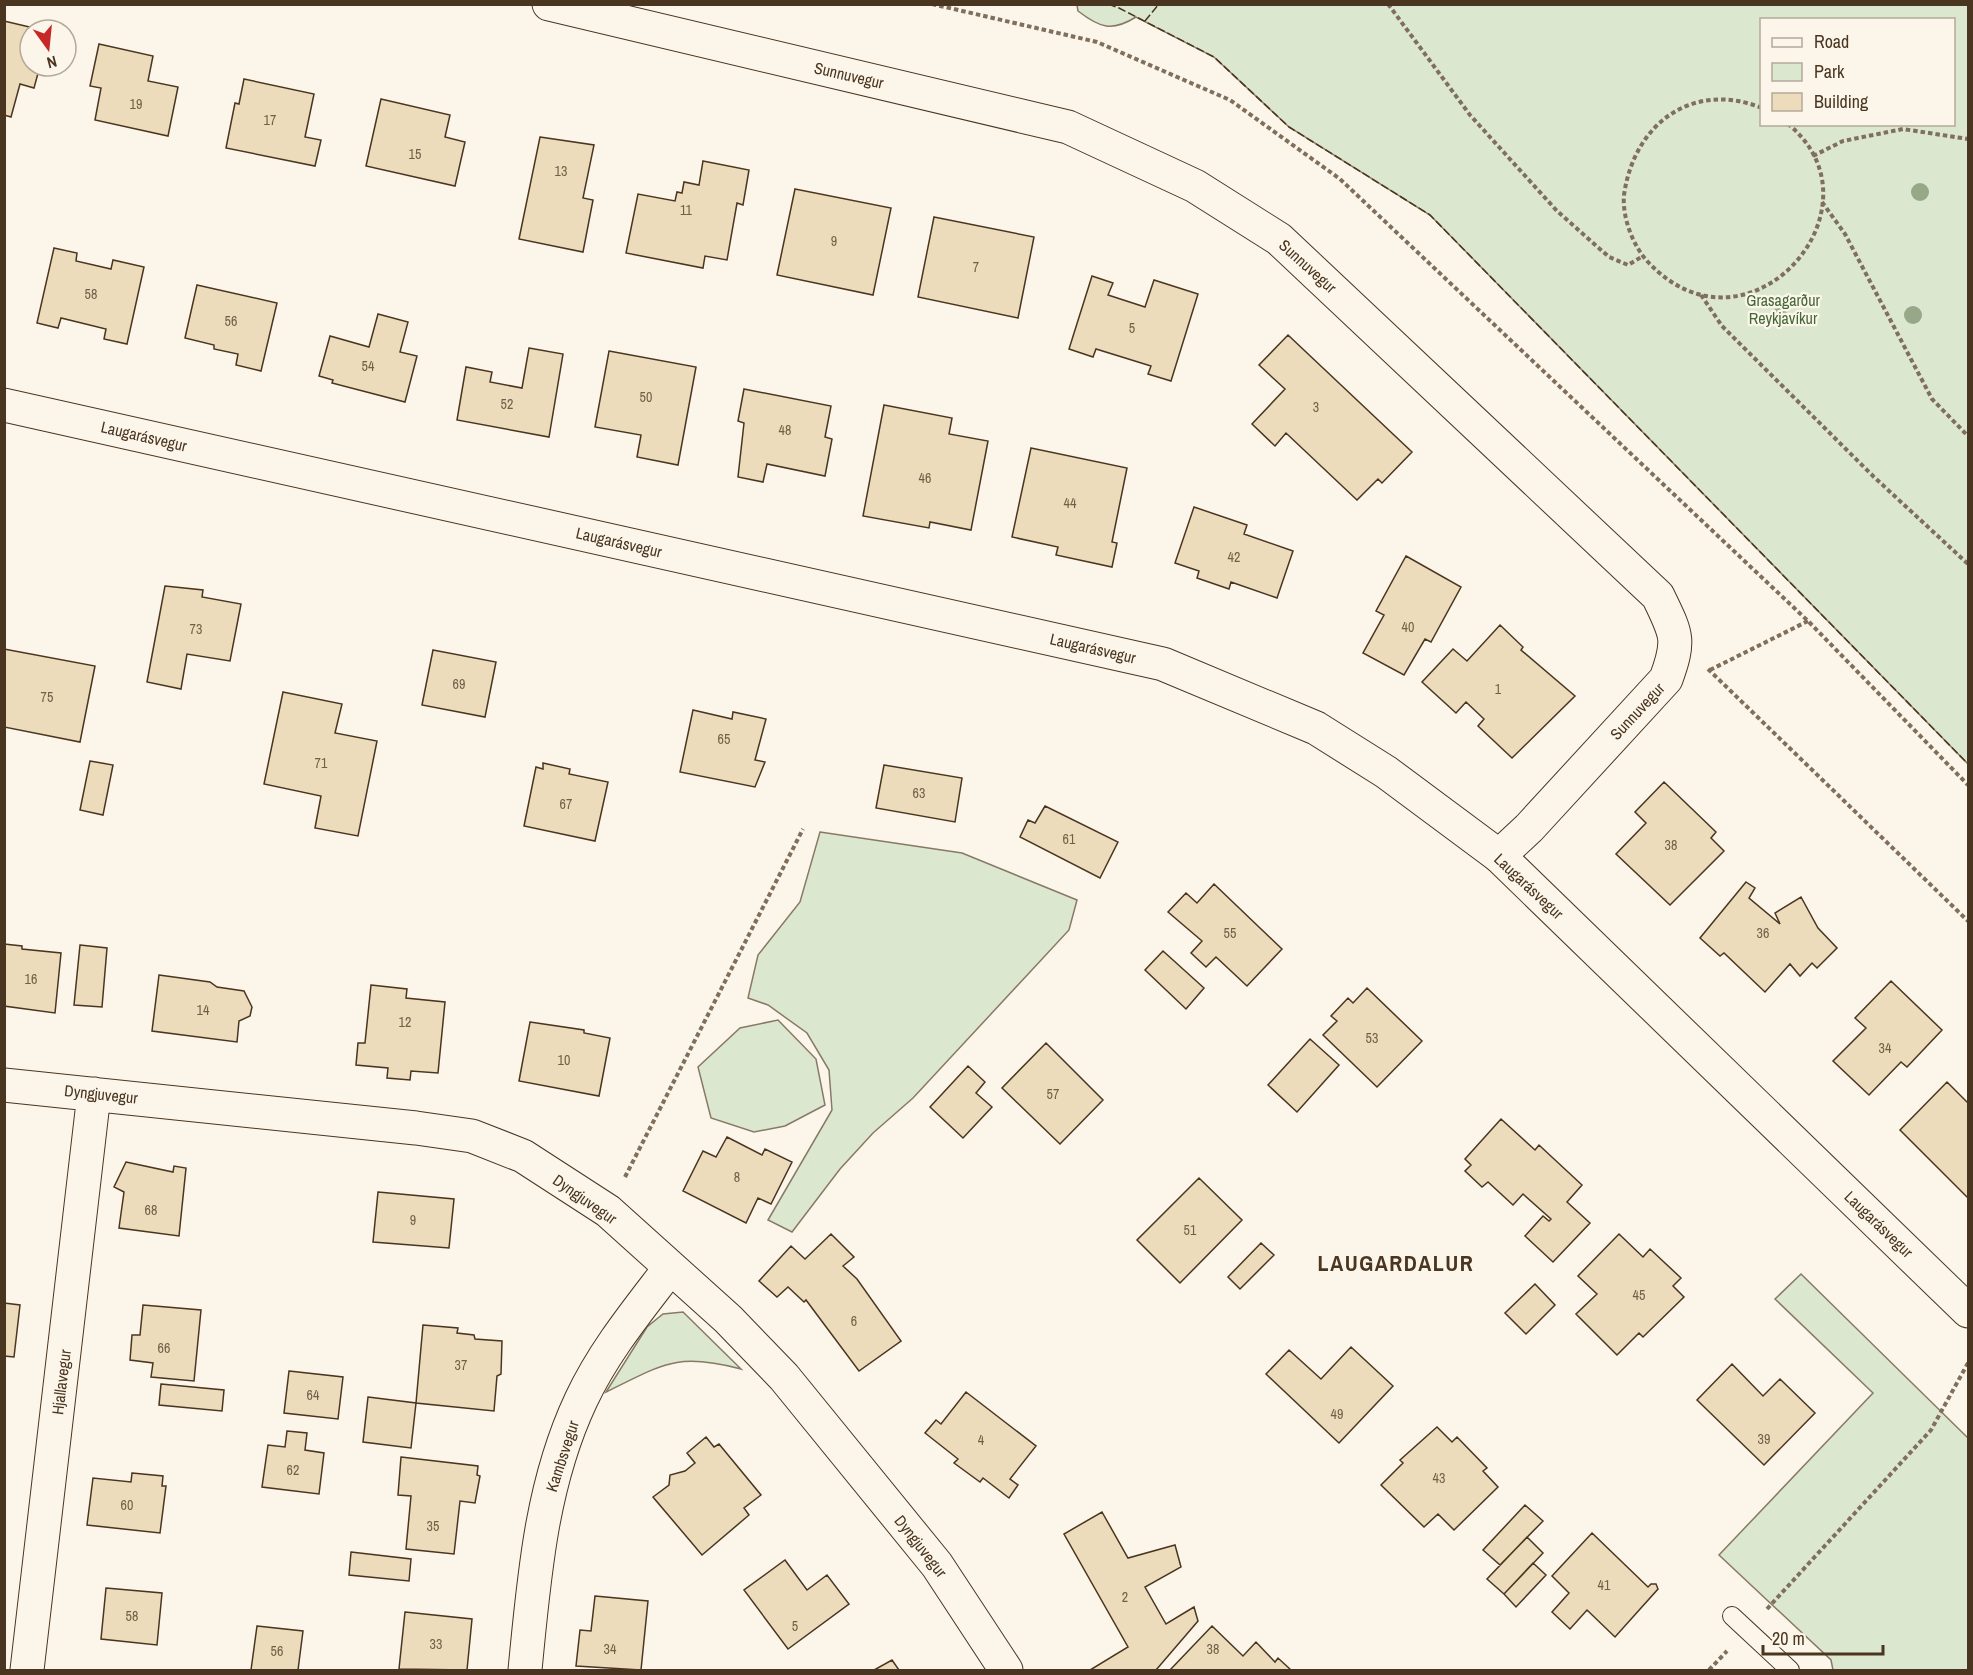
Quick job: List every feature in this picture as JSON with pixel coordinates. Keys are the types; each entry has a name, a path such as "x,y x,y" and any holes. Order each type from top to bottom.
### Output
{"street":[{"name":"Sunnuvegur","path":"549,4 1068,127 1204,191 1279,239 1658,596 1673,628 1677,650 1666,679 1529,828 1499,856"},
{"name":"Laugarásvegur","path":"4,405 1163,664 1316,728 1386,772 1499,856 1968,1311"},
{"name":"Dyngjuvegur","path":"4,1085 416,1128 472,1136 523,1156 608,1211 728,1319 784,1377 937,1565 1006,1671"},
{"name":"Hjallavegur","path":"27,1671 94,1094"},
{"name":"Kambsvegur","path":"525,1671 537,1556 555,1466 581,1400 610,1347 670,1268"}],"lane":[{"path":"1732,1616 1790,1671"}],"path":[{"path":"932,4 1097,42 1230,100 1340,179 1808,621 1968,785"},
{"path":"1388,4 1470,115 1557,211 1609,257 1628,265 1643,256"},
{"path":"1760,108 1745,101 1715,99 1686,106 1660,121 1640,143 1628,171 1624,201 1629,230 1643,256 1659,274 1679,286 1701,294 1730,297 1758,291 1783,277 1803,256 1817,231 1822,202 1820,178 1813,156 1790,126"},
{"path":"1813,156 1843,141 1903,129 1968,139"},
{"path":"1822,202 1845,234 1932,399 1968,436"},
{"path":"1701,294 1722,326 1874,477 1968,564"},
{"path":"1710,670 1808,621"},
{"path":"1677,650 1710,670 1968,921"},
{"path":"622,1183 803,830"},
{"path":"1762,1614 1931,1430 1968,1363"}],"green space":[{"name":"Grasagarður Reykjavíkur","path":"1077,5 1968,5 1968,764 1430,215 1289,127 1214,57 1136,17 1113,26 1093,21 1078,11"},
{"path":"820,832 962,853 1077,900 1069,930 913,1098 873,1133 840,1169 792,1232 768,1220 832,1110 829,1070 807,1033 768,1005 748,998 758,955 800,902"},
{"path":"778,1020 816,1059 825,1105 785,1126 754,1132 711,1118 698,1067 740,1028"},
{"path":"1801,1274 1968,1438 1968,1670 1833,1670 1831,1660 1719,1555 1873,1393 1775,1299"},
{"path":"683,1312 741,1369 701,1361 685,1361 657,1368 606,1392 647,1327 663,1314"}],"building":[{"path":"4,21 18,24 18,78 37,78 34,88 20,84 11,117 4,115"},
{"path":"99,44 153,56 148,81 178,87 168,136 95,120 101,88 90,86"},
{"path":"244,79 314,94 305,137 321,140 315,166 226,148 235,103 239,104"},
{"path":"381,99 450,115 445,137 465,142 455,186 366,166"},
{"path":"540,137 594,145 583,198 593,200 583,252 519,239"},
{"path":"703,161 749,170 743,205 737,203 727,260 705,256 703,268 626,253 638,194 675,201 677,192 682,193 684,182 699,185"},
{"path":"795,189 891,208 873,295 777,275"},
{"path":"934,217 1034,237 1018,318 918,297"},
{"path":"54,248 77,253 76,261 111,269 113,260 144,267 127,344 104,339 106,329 61,318 58,328 37,323"},
{"path":"1092,276 1113,283 1108,295 1145,307 1154,280 1198,294 1171,381 1148,374 1151,366 1096,349 1093,357 1069,349"},
{"path":"197,285 277,303 261,371 236,365 238,354 214,349 214,345 185,338"},
{"path":"378,314 408,322 400,352 417,356 405,402 332,383 333,380 319,376 330,336 369,347"},
{"path":"1288,335 1412,452 1382,483 1378,479 1357,500 1286,433 1275,446 1252,424 1285,389 1259,365"},
{"path":"529,348 563,354 549,437 457,420 466,367 492,372 490,382 522,388"},
{"path":"609,351 696,367 678,465 637,457 641,435 595,427"},
{"path":"744,389 831,406 825,437 832,439 825,476 767,464 763,482 738,477 744,423 738,421"},
{"path":"884,405 952,418 949,434 988,441 971,530 930,522 929,528 863,516"},
{"path":"1031,448 1127,468 1112,542 1117,543 1112,567 1056,555 1058,547 1012,537"},
{"path":"1194,507 1247,525 1244,534 1293,551 1277,598 1231,582 1229,589 1197,578 1199,571 1175,563"},
{"path":"1406,556 1461,587 1431,642 1425,639 1404,675 1363,653 1384,615 1376,611"},
{"path":"165,586 203,590 202,597 241,604 230,661 187,654 181,689 147,682"},
{"path":"1500,625 1523,647 1521,650 1575,696 1512,758 1478,726 1484,719 1466,702 1456,713 1422,682 1453,649 1467,661"},
{"path":"4,649 95,666 80,742 4,727"},
{"path":"433,650 496,662 485,717 422,705"},
{"path":"283,692 342,704 335,733 377,741 358,836 315,828 321,796 264,784"},
{"path":"693,710 732,719 733,712 766,719 755,760 765,762 755,787 680,772"},
{"path":"90,761 113,765 103,815 80,810"},
{"path":"543,763 570,769 569,774 608,782 595,841 524,826 536,767 543,769"},
{"path":"884,765 962,778 955,822 876,808"},
{"path":"1664,782 1716,832 1711,838 1724,851 1670,905 1616,854 1646,823 1635,812"},
{"path":"1045,806 1118,842 1100,878 1020,837 1028,820 1035,823"},
{"path":"1746,882 1755,888 1749,898 1780,924 1775,913 1801,897 1818,928 1837,948 1817,968 1812,963 1800,976 1790,964 1765,992 1724,953 1720,956 1700,938"},
{"path":"1214,884 1282,949 1247,986 1216,957 1206,967 1191,953 1202,941 1168,912 1186,893 1197,903"},
{"path":"4,944 22,946 22,949 61,953 55,1013 4,1006"},
{"path":"80,945 107,948 102,1007 74,1005"},
{"path":"1163,951 1204,988 1186,1009 1145,970"},
{"path":"159,975 210,982 217,987 244,991 252,1007 250,1016 239,1021 237,1042 152,1031"},
{"path":"1891,981 1942,1030 1907,1067 1901,1062 1869,1095 1833,1061 1866,1028 1855,1018"},
{"path":"371,985 407,989 406,998 445,1002 438,1073 411,1071 410,1080 387,1078 388,1068 356,1065 358,1043 365,1043"},
{"path":"1367,988 1422,1041 1377,1087 1323,1035 1337,1021 1331,1016 1348,998 1353,1003"},
{"path":"530,1022 584,1030 584,1033 610,1038 599,1096 519,1081"},
{"path":"1310,1039 1339,1065 1297,1112 1268,1085"},
{"path":"1046,1043 1103,1100 1060,1144 1002,1088"},
{"path":"968,1066 985,1082 976,1093 992,1107 963,1138 930,1107"},
{"path":"1947,1082 1968,1103 1968,1198 1900,1130"},
{"path":"1501,1119 1535,1150 1539,1145 1582,1185 1567,1202 1590,1223 1553,1262 1525,1236 1543,1216 1549,1221 1551,1219 1523,1194 1513,1205 1488,1182 1482,1187 1465,1171 1471,1165 1465,1159"},
{"path":"727,1137 762,1155 765,1149 792,1162 771,1204 758,1198 746,1223 683,1191 703,1151 716,1157"},
{"path":"126,1162 173,1172 174,1166 186,1168 179,1236 119,1228 124,1192 114,1187"},
{"path":"1199,1178 1242,1220 1180,1283 1137,1240"},
{"path":"378,1192 454,1199 449,1248 373,1242"},
{"path":"831,1234 854,1257 843,1266 857,1279 901,1341 859,1371 806,1300 804,1302 788,1287 777,1297 759,1281 791,1246 805,1259"},
{"path":"1619,1234 1643,1257 1650,1249 1681,1278 1673,1286 1684,1297 1643,1337 1639,1333 1617,1355 1576,1314 1597,1294 1578,1276"},
{"path":"1261,1243 1274,1255 1240,1289 1228,1277"},
{"path":"1535,1284 1555,1305 1526,1334 1505,1313"},
{"path":"4,1303 20,1305 14,1357 4,1356"},
{"path":"143,1305 201,1310 194,1381 151,1377 153,1363 130,1360 132,1335 140,1335"},
{"path":"423,1325 458,1328 457,1333 474,1335 475,1339 502,1341 501,1374 497,1376 494,1411 416,1403"},
{"path":"1351,1347 1393,1386 1339,1443 1266,1374 1289,1350 1321,1379"},
{"path":"1732,1364 1763,1396 1780,1379 1815,1413 1764,1465 1697,1400"},
{"path":"289,1371 343,1377 338,1419 284,1413"},
{"path":"161,1384 224,1390 222,1411 159,1405"},
{"path":"966,1392 1036,1446 1010,1479 1018,1485 1009,1498 983,1478 980,1482 954,1463 958,1459 925,1433 936,1420 941,1424"},
{"path":"368,1397 416,1403 411,1448 363,1442"},
{"path":"1437,1427 1452,1442 1457,1437 1487,1468 1483,1471 1498,1487 1454,1530 1438,1514 1424,1527 1381,1485 1403,1463 1400,1460"},
{"path":"287,1431 307,1433 305,1450 324,1453 319,1494 262,1487 268,1445 285,1447"},
{"path":"706,1437 714,1447 719,1444 761,1495 744,1508 749,1515 702,1555 653,1497 669,1485 670,1475 685,1471 695,1463 687,1453"},
{"path":"401,1457 478,1466 477,1475 480,1476 475,1503 460,1501 454,1554 406,1549 411,1496 398,1495"},
{"path":"132,1473 163,1476 162,1486 166,1486 160,1533 87,1525 93,1478 131,1482"},
{"path":"1525,1505 1543,1521 1500,1565 1483,1550"},
{"path":"1102,1512 1128,1558 1175,1545 1181,1567 1145,1587 1166,1624 1194,1607 1198,1621 1156,1670 1090,1670 1128,1647 1064,1534"},
{"path":"1592,1533 1648,1587 1656,1584 1658,1589 1615,1637 1587,1610 1570,1629 1552,1612 1569,1593 1552,1576"},
{"path":"1527,1537 1543,1553 1504,1594 1487,1579"},
{"path":"351,1552 411,1559 409,1581 349,1575"},
{"path":"785,1560 807,1590 827,1575 849,1604 788,1649 744,1590"},
{"path":"1533,1563 1546,1575 1516,1607 1504,1594"},
{"path":"106,1588 162,1593 157,1645 101,1639"},
{"path":"595,1596 648,1601 641,1670 576,1666 580,1630 591,1631"},
{"path":"405,1612 472,1619 467,1670 399,1669"},
{"path":"257,1626 303,1631 298,1670 251,1670"},
{"path":"1212,1626 1243,1656 1256,1642 1275,1662 1278,1658 1291,1670 1170,1670"},
{"path":"892,1660 899,1670 874,1670"}],"fence":[{"path":"1108,4 1214,57 1289,127 1430,215 1968,764"},
{"path":"1145,21 1159,4"}],"district":[{"name":"LAUGARDALUR","path":"1396,1263"}]}
